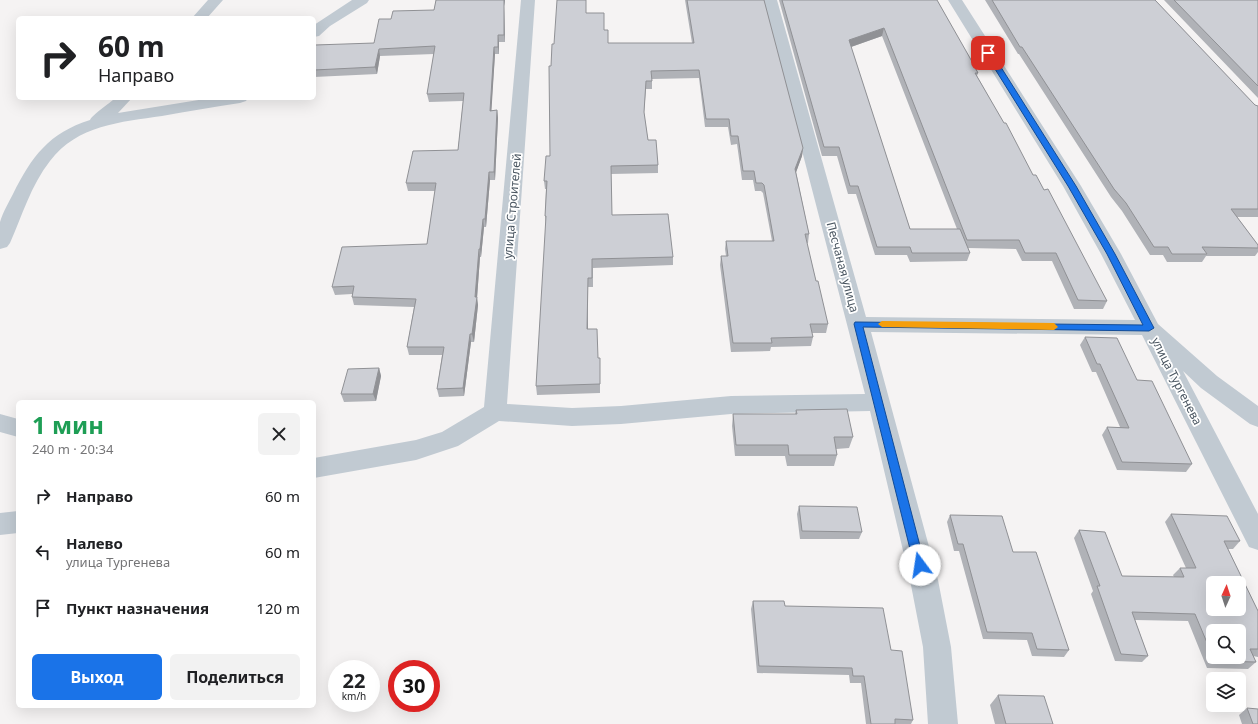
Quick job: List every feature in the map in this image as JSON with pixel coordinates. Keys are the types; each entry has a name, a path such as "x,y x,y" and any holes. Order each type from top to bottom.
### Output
{"street":[{"path":"201,16 216,0"},
{"path":"316,31 325,23 362,0"},
{"name":"улица Строителей","path":"495,412 528,0"},
{"name":"Песчаная улица","path":"770,0 879,402 925,587 937,647 943,724"},
{"name":"улица Тургенева","path":"955,0 1072,186 1111,254 1258,538"},
{"path":"0,243 28,181 42,160 55,146 68,136 104,116 122,100"},
{"path":"85,126 136,113 226,100"},
{"path":"858,324 1149,328 1209,382 1258,418"},
{"path":"316,468 416,450 450,439 495,412 572,417 620,415 731,405 879,402"},
{"path":"0,423 16,427"},
{"path":"0,524 16,522"}],"building":[{"path":"436,0 504,0 504,35 498,35 498,47 494,47 490,111 497,110 494,172 489,172 485,219 483,219 479,249 475,297 477,297 472,334 470,334 463,388 437,389 444,347 407,347 416,299 352,297 354,286 332,287 342,247 427,244 436,183 406,183 413,151 458,150 464,93 427,94 435,46 379,49 375,67 316,70 316,45 374,43 379,19 391,19 393,11 434,10"},
{"path":"557,0 586,0 586,13 604,13 604,30 608,30 608,43 694,43 687,0 764,0 803,148 795,169 809,234 805,234 828,324 810,324 813,337 771,338 772,343 733,343 721,256 728,256 726,241 774,241 764,185 762,183 756,183 754,171 743,171 738,136 731,136 729,119 706,119 699,70 651,71 652,81 646,81 644,112 648,140 656,140 658,165 611,166 612,215 668,214 673,257 592,259 592,278 588,278 587,329 597,329 598,358 600,358 600,384 536,386 546,216 547,181 544,181 546,156 550,156 549,66 551,66 552,44 554,44"},
{"path":"782,0 937,0 978,73 975,73 1004,123 1006,123 1033,175 1036,175 1044,190 1048,189 1107,301 1078,300 1056,253 1025,253 1019,240 967,240 884,28 849,40 910,229 960,229 970,253 912,253 910,247 877,247 858,186 850,186 839,147 824,147"},
{"path":"992,0 1155,0 1255,105 1258,106 1258,209 1231,209 1258,245 1258,248 1202,247 1207,254 1172,254 1168,247 1154,247 1126,203 1114,189 1022,47 1020,47"},
{"path":"1174,0 1258,0 1258,86"},
{"path":"1085,337 1117,338 1137,380 1152,381 1192,464 1122,462 1107,427 1129,428 1100,364 1097,364"},
{"path":"379,368 373,394 341,394 348,369"},
{"path":"847,409 853,437 834,437 837,455 789,455 788,445 736,445 733,414 797,414 796,410"},
{"path":"799,506 857,507 862,532 802,531"},
{"path":"1171,514 1227,516 1240,541 1224,541 1241,576 1206,576 1206,616 1246,616 1246,586 1258,611 1258,649 1250,649 1256,662 1246,662 1246,624 1206,624 1206,640 1195,614 1132,612 1148,656 1121,654 1097,586 1100,586 1079,530 1105,532 1122,576 1184,577 1180,568 1196,568"},
{"path":"950,515 1002,516 1013,552 1036,552 1069,650 1037,649 1032,633 987,632 963,544 958,544"},
{"path":"753,601 784,601 785,606 883,608 891,650 902,651 913,720 895,719 895,724 871,724 864,676 853,676 852,668 759,666"},
{"path":"998,695 1044,696 1053,724 1006,724"},
{"path":"1247,708 1258,709 1258,724 1253,724"}],"slow traffic":[{"path":"882,324 1054,327"}],"route":[{"path":"920,565 858,324 1149,328 1111,254 1072,186 988,53"}]}
